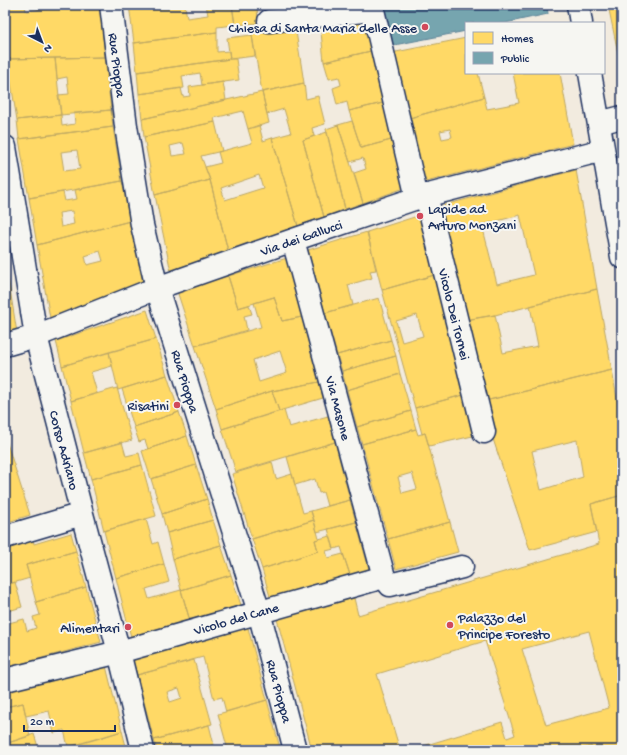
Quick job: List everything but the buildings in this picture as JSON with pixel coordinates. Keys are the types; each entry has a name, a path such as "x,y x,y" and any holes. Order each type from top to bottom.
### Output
{"street":[{"name":"Rua Pioppa","path":"111,5 126,126 142,225 157,288 259,612 295,750"},
{"path":"578,5 581,22"},
{"name":"Vicolo Dei Tornei","path":"270,21 373,10 484,432"},
{"path":"590,74 621,249"},
{"path":"598,123 622,117"},
{"name":"Corso Adriano","path":"5,147 36,336 119,652 143,750"},
{"name":"Via dei Gallucci","path":"5,345 36,336 157,288 422,196 603,150"},
{"name":"Via Masone","path":"293,240 384,576"},
{"path":"5,537 82,514"},
{"path":"384,576 390,585 462,567"},
{"name":"Vicolo del Cane","path":"5,680 119,652 384,576"}],"place":[{"name":"Chiesa di Santa Maria delle Asse","path":"425,27"},
{"name":"Lapide ad Arturo Monzani","path":"420,216"},
{"name":"Risatini","path":"177,405"},
{"name":"Palazzo del Principe Foresto","path":"450,625"},
{"name":"Alimentari","path":"128,627"}]}
